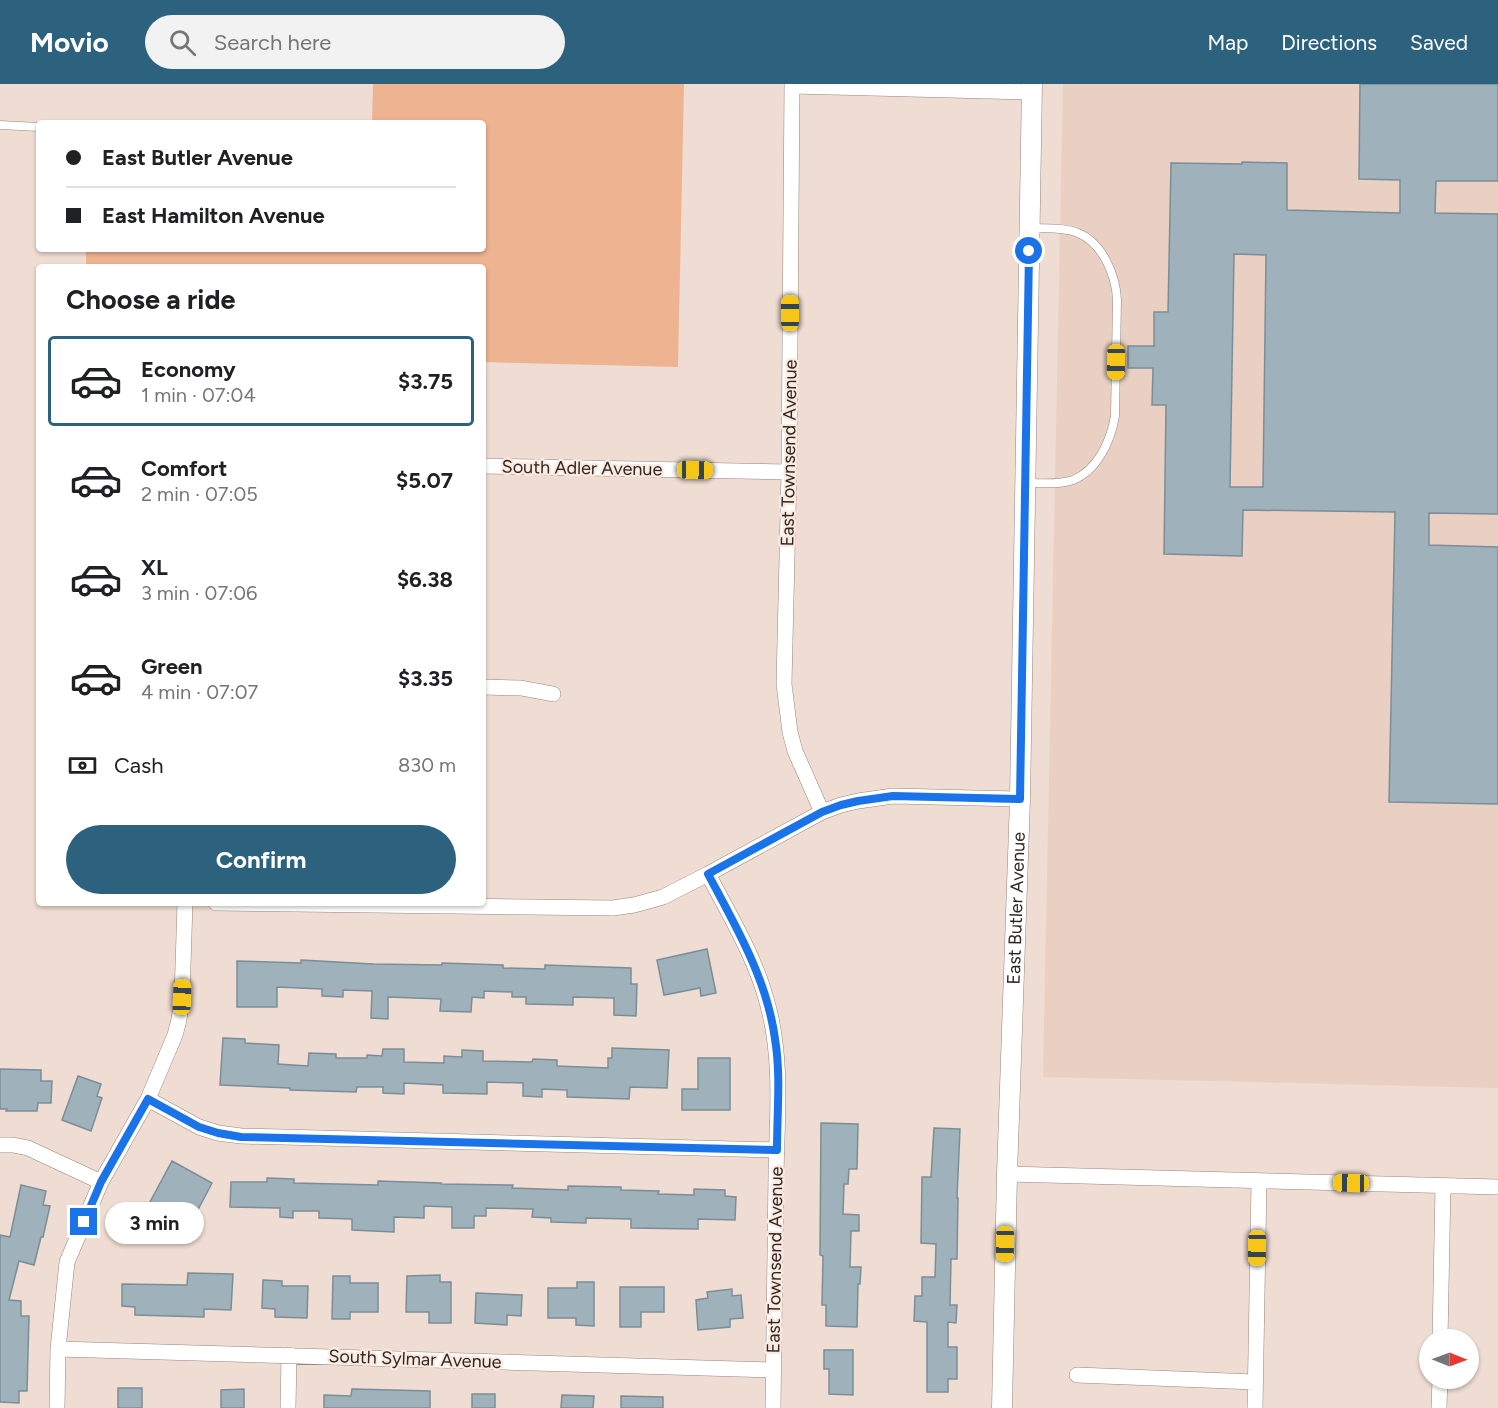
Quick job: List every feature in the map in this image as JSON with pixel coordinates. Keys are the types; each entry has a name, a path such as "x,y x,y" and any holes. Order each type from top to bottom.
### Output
{"street":[{"name":"East Townsend Avenue","path":"822,812 795,752 786,708 784,684 789,472 792,86 1032,88"},
{"name":"East Butler Avenue","path":"1002,1408 1007,1174 1020,799 1032,88"},
{"name":"South Adler Avenue","path":"486,466 789,472"},
{"path":"486,687 521,688 553,694"},
{"path":"454,906 613,908 634,905 656,899 708,874 822,812 841,805 893,796 1020,799"},
{"name":"East Townsend Avenue","path":"708,874 747,947 770,1012 775,1038 777,1150 773,1408"},
{"path":"57,1408 58,1349 67,1262 101,1182 148,1099 175,1035 182,997 185,906"},
{"path":"148,1099 199,1127 241,1137 777,1150"},
{"path":"0,1145 28,1148 101,1182"},
{"path":"1007,1174 1498,1187"},
{"path":"1255,1408 1258,1181"},
{"path":"1440,1329 1443,1185"},
{"name":"South Sylmar Avenue","path":"58,1349 773,1370"},
{"path":"288,1408 289,1355"},
{"path":"1077,1375 1255,1382"},
{"path":"1439,1408 1440,1389"}],"lane":[{"path":"0,124 36,127"},
{"path":"1025,483 1067,481 1087,471 1100,456 1110,437 1116,404 1117,300 1116,286 1107,263 1095,245 1080,234 1030,228"}],"shaded area":[{"path":"373,84 684,84 678,367 486,362 486,264 86,264 86,252 486,252 486,120 372,120"},
{"path":"1063,84 1498,84 1498,1088 1043,1077"}],"building":[{"path":"1360,84 1498,84 1498,181 1436,181 1435,213 1498,214 1498,514 1429,513 1429,545 1498,547 1498,804 1389,802 1395,512 1243,510 1242,556 1164,554 1166,405 1152,405 1153,368 1128,368 1128,346 1154,346 1154,312 1168,312 1171,163 1287,163 1287,210 1400,213 1400,180 1359,179","holes":["1234,254 1266,255 1263,487 1230,487"]},
{"path":"707,949 716,993 701,996 700,988 664,995 657,960"},
{"path":"301,960 373,964 503,965 503,968 545,969 545,965 631,968 631,984 637,984 636,1016 614,1015 614,998 573,997 573,1005 526,1004 526,997 512,997 512,992 484,991 484,998 472,997 471,1012 440,1011 441,999 388,997 388,1019 371,1018 372,991 343,990 343,997 322,996 322,989 277,987 277,1007 237,1007 237,961 301,963"},
{"path":"223,1038 245,1039 245,1043 279,1045 278,1064 308,1066 309,1053 336,1054 336,1058 367,1058 367,1055 382,1056 383,1049 404,1049 404,1062 444,1063 444,1056 462,1057 462,1050 483,1051 483,1061 557,1060 557,1066 608,1068 608,1058 612,1058 612,1048 669,1050 667,1088 630,1087 629,1099 567,1097 567,1090 542,1089 542,1097 523,1096 523,1083 487,1082 487,1094 443,1093 443,1085 404,1083 404,1094 383,1093 383,1087 357,1087 356,1092 220,1085"},
{"path":"698,1058 730,1058 730,1110 682,1110 682,1089 698,1089"},
{"path":"0,1069 41,1070 41,1081 52,1081 51,1103 38,1103 37,1111 0,1109"},
{"path":"78,1076 101,1084 97,1096 102,1098 91,1131 62,1120"},
{"path":"821,1123 858,1124 857,1169 849,1169 848,1184 844,1184 843,1214 859,1215 859,1231 851,1231 850,1267 861,1267 860,1284 858,1284 857,1327 826,1326 826,1305 822,1305"},
{"path":"934,1128 960,1129 957,1259 951,1259 950,1305 957,1305 956,1323 948,1322 948,1347 957,1347 957,1379 948,1379 948,1392 927,1392 927,1322 914,1321 915,1296 922,1296 922,1277 935,1277 936,1244 921,1243 922,1177 931,1177"},
{"path":"172,1161 212,1183 187,1234 176,1228 174,1232 143,1215"},
{"path":"267,1178 294,1179 294,1183 378,1185 378,1181 513,1185 512,1188 568,1190 568,1186 621,1187 621,1190 694,1195 694,1189 725,1190 725,1196 736,1197 735,1220 698,1219 698,1229 631,1228 631,1219 586,1218 586,1223 551,1222 551,1218 532,1217 533,1209 486,1208 486,1216 474,1216 474,1228 452,1228 452,1207 424,1206 424,1218 394,1217 394,1232 352,1230 352,1219 319,1218 319,1211 293,1211 293,1218 280,1217 280,1208 230,1207 231,1182 267,1182"},
{"path":"21,1185 46,1191 43,1205 50,1206 34,1265 19,1261 9,1300 21,1301 21,1316 29,1316 27,1391 19,1391 19,1403 0,1402 0,1235 10,1237"},
{"path":"188,1273 233,1274 231,1310 204,1309 204,1317 135,1315 135,1307 122,1306 122,1284 187,1285"},
{"path":"440,1275 440,1282 451,1282 451,1323 429,1323 429,1312 406,1312 407,1276"},
{"path":"333,1276 350,1276 350,1283 378,1283 378,1312 350,1312 350,1319 332,1319"},
{"path":"263,1280 282,1281 282,1286 308,1286 307,1318 275,1317 275,1309 262,1308"},
{"path":"577,1282 594,1282 594,1326 576,1325 576,1318 548,1318 548,1288 577,1288"},
{"path":"620,1287 664,1287 664,1312 641,1312 641,1327 620,1327"},
{"path":"732,1289 732,1296 741,1295 743,1318 730,1319 730,1327 698,1330 696,1300 708,1298 707,1292"},
{"path":"476,1293 522,1295 521,1316 507,1315 507,1325 475,1323"},
{"path":"824,1350 853,1350 853,1395 829,1394 829,1369 824,1369"},
{"path":"118,1388 142,1388 142,1408 118,1408"},
{"path":"244,1389 244,1408 221,1408 221,1390"},
{"path":"352,1389 430,1391 430,1408 324,1408 324,1395 351,1396"},
{"path":"472,1394 495,1394 495,1408 472,1408"},
{"path":"562,1395 594,1396 593,1408 561,1408"},
{"path":"621,1396 663,1397 663,1408 621,1408"}],"route":[{"path":"84,1222 101,1182 148,1099 199,1127 241,1137 777,1150 777,1056 767,1001 747,947 708,874 822,812 841,805 893,796 1020,799 1029,251"}]}
